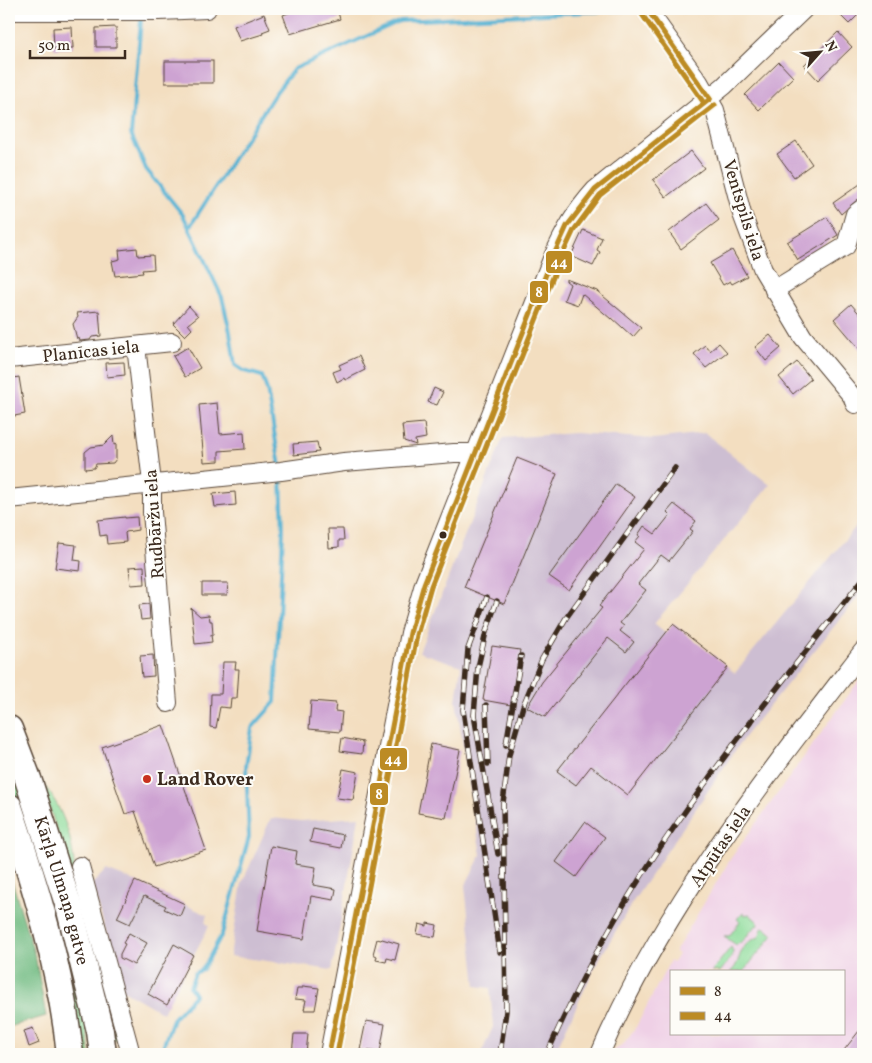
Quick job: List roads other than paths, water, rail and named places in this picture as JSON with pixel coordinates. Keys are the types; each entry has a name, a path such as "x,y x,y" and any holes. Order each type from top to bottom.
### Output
{"highway":[{"name":"Kārļa Ulmaņa gatve","path":"9,729 28,779 70,910 100,1030 104,1054"},
{"name":"Kārļa Ulmaņa gatve","path":"9,808 43,913 58,975 70,1054"}],"street":[{"path":"15,10 159,11 207,9"},
{"name":"Ventspils iela","path":"647,9 710,99 718,118 748,231 763,270 803,337 852,396 855,404"},
{"path":"329,1054 410,633 424,584 548,268 567,226 595,190 710,99 804,9"},
{"path":"774,290 846,246 855,214 863,208"},
{"name":"Planīcas iela","path":"9,359 172,342"},
{"name":"Rudbāržu iela","path":"136,346 152,483 152,512 168,703"},
{"path":"9,499 353,462 454,453 475,453"},
{"name":"Atpūtas iela","path":"600,1054 617,1014 651,951 709,862 775,766 863,652"},
{"path":"80,866 131,1054"}],"waterway":[{"path":"189,228 274,95 294,69 400,21 626,10"},
{"path":"141,20 131,134 146,169 183,215 222,297 235,365 244,371 262,376 267,390 280,466"},
{"path":"163,1054 163,1047 173,1019 195,995 190,987 195,973 203,969 222,934 249,837 246,766 252,728 275,702 283,531 281,475"}],"railway":[{"path":"500,1054 506,1011 503,803 509,755 523,706 542,659 566,618 675,468"},
{"path":"547,1054 590,965 658,850 745,730 863,579"},
{"path":"487,597 468,649 463,710 500,952"},
{"path":"497,601 486,632 478,667 474,715 498,854"},
{"path":"506,745 521,656"},
{"path":"486,705 488,764"}],"place":[{"name":"Land Rover","path":"147,779"}]}
